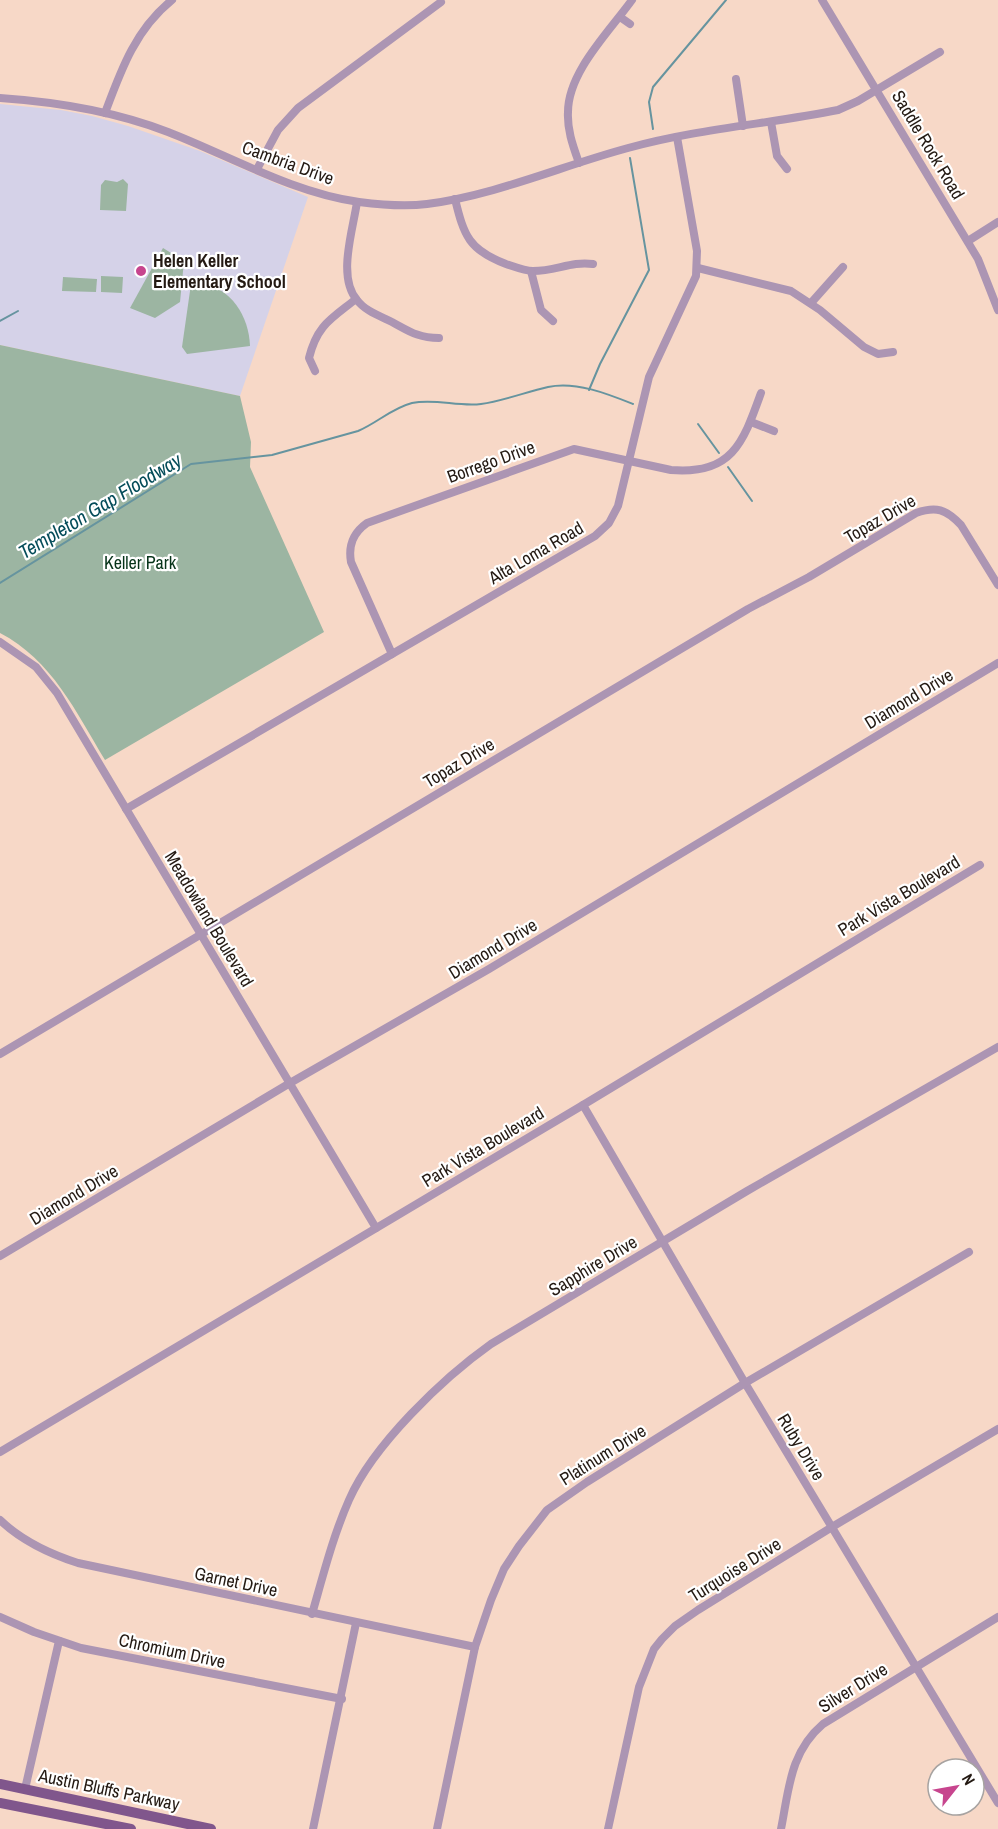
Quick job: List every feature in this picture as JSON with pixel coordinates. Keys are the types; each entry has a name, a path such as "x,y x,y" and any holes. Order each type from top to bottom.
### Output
{"main road":[{"name":"Austin Bluffs Parkway","path":"0,1784 212,1829"},
{"path":"0,1803 19,1796 25,1789"},
{"name":"Austin Bluffs Parkway","path":"0,1803 130,1829"}],"street":[{"path":"105,112 132,47 153,18 171,0"},
{"path":"579,163 568,126 567,112 571,89 584,65 632,0"},
{"name":"Saddle Rock Road","path":"822,0 984,269 998,310"},
{"path":"257,169 278,130 298,108 441,2"},
{"path":"620,17 630,24"},
{"name":"Cambria Drive","path":"0,98 40,101 105,112 167,132 308,190 357,202 405,205 454,199 629,147 838,110 877,90 940,52"},
{"path":"736,79 743,126"},
{"path":"771,122 777,156 787,169"},
{"name":"Alta Loma Road","path":"126,809 603,530 618,506 649,377 693,285 698,268 677,137"},
{"path":"454,199 461,226 475,248 494,259 531,271 554,269 577,262 593,264"},
{"path":"357,202 346,273 351,292 369,310 423,338 439,338"},
{"path":"968,241 998,222"},
{"path":"811,303 843,267"},
{"path":"698,268 781,287 802,296 864,347 878,354 893,352"},
{"path":"531,271 541,310 553,321"},
{"path":"315,371 309,358 316,334 321,327 356,299"},
{"name":"Borrego Drive","path":"392,654 351,562 351,544 360,528 374,520 568,451 580,450 671,470 684,471 716,465 733,451 751,422 761,393"},
{"path":"751,422 774,431"},
{"name":"Topaz Drive","path":"0,1054 748,609 818,572 909,517 929,508 939,509 953,517 961,525 998,585"},
{"name":"Meadowland Boulevard","path":"0,642 23,656 47,679 376,1228"},
{"name":"Diamond Drive","path":"0,1256 290,1083 489,969 998,663"},
{"name":"Park Vista Boulevard","path":"0,1452 583,1105 980,865"},
{"name":"Sapphire Drive","path":"312,1614 334,1541 350,1498 384,1447 428,1397 459,1368 492,1344 663,1242 998,1047"},
{"name":"Ruby Drive","path":"583,1105 746,1383 998,1801"},
{"name":"Platinum Drive","path":"437,1829 475,1647 491,1600 504,1569 532,1527 547,1510 587,1482 746,1383 969,1252"},
{"name":"Turquoise Drive","path":"608,1829 639,1687 654,1649 675,1626 832,1527 998,1429"},
{"name":"Garnet Drive","path":"0,1520 38,1547 58,1557 78,1563 475,1647"},
{"name":"Chromium Drive","path":"0,1617 81,1648 342,1700"},
{"name":"Silver Drive","path":"781,1829 792,1771 802,1746 823,1724 998,1617"},
{"path":"313,1829 342,1700 356,1623"},
{"path":"25,1789 59,1641"}],"shaded area":[{"name":"Helen Keller Elementary School","path":"0,104 61,110 128,126 200,151 308,197 240,396 0,345"}],"green space":[{"path":"123,179 128,184 126,211 100,210 101,185 105,180 117,182"},
{"path":"163,248 184,261 180,302 155,318 130,308"},
{"path":"101,276 123,277 122,293 101,292"},
{"path":"63,277 97,279 96,292 62,291"},
{"path":"199,283 220,290 236,305 246,324 250,346 187,354 182,347 191,284"},
{"name":"Keller Park","path":"0,345 240,396 251,442 250,467 324,632 105,760 73,706 48,672 18,644 0,633"}],"waterway":[{"path":"653,129 649,102 653,87 726,0"},
{"path":"589,390 649,270 630,158"},
{"path":"0,321 18,311"},
{"name":"Templeton Gap Floodway","path":"0,583 191,464 272,455 358,431 398,408 412,403 481,404 548,387 570,386 592,390 633,404"},
{"name":"Templeton Gap Floodway","path":"698,424 719,453"},
{"name":"Templeton Gap Floodway","path":"728,467 752,501"}],"place":[{"name":"Helen Keller Elementary School","path":"141,271"}]}
